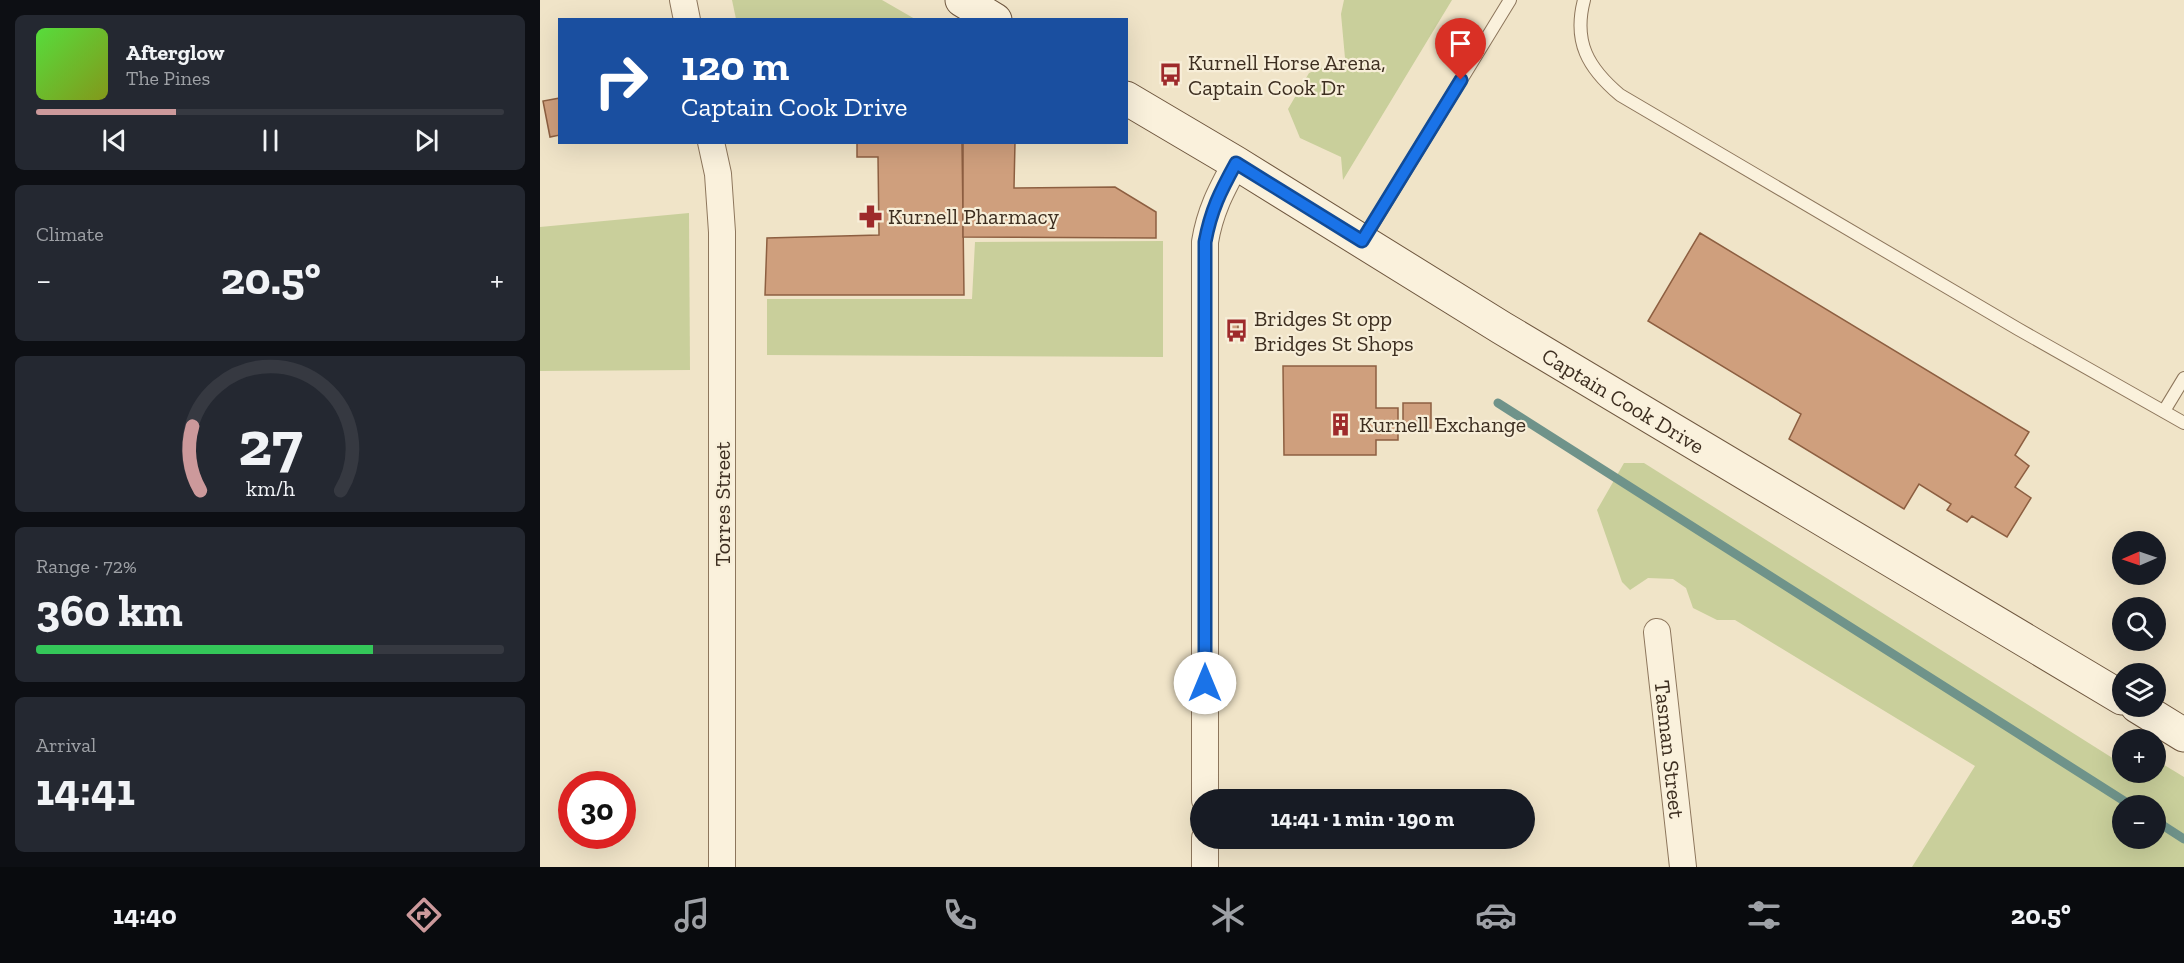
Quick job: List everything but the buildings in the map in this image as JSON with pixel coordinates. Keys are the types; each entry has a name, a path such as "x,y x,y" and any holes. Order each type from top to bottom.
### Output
{"main road":[{"path":"962,0 992,18"},
{"name":"Captain Cook Drive","path":"1128,99 1236,163 1502,328 2112,692"},
{"path":"2155,717 2184,735"}],"street":[{"path":"683,0 687,18"},
{"name":"Torres Street","path":"711,144 718,174 722,232 722,867"},
{"path":"1205,789 1205,242 1209,217 1236,163"},
{"name":"Tasman Street","path":"1657,632 1683,867"},
{"path":"1205,849 1205,867"}],"lane":[{"path":"1362,241 1510,0"},
{"path":"1584,0 1579,19 1584,50 1600,78 1620,95 2018,329 2184,423"},
{"path":"2164,411 2184,378"}],"green space":[{"path":"732,0 882,0 913,18 736,18"},
{"path":"1344,0 1452,0 1343,180 1341,157 1300,138 1288,109 1309,73 1345,58 1341,14"},
{"path":"689,213 690,370 540,371 540,227"},
{"path":"1163,241 1163,357 767,355 767,299 972,299 975,242"},
{"path":"1624,463 1644,463 2112,758 2112,783 2166,783 2166,766 2184,777 2184,867 1912,867 1975,766 1735,620 1717,620 1693,608 1686,588 1673,579 1648,578 1630,590 1622,582 1597,510"}],"waterway":[{"path":"1498,403 2115,795"},
{"path":"2166,827 2184,839"}],"place":[{"name":"Kurnell Horse Arena, Captain Cook Dr","path":"1170,75"},
{"name":"Kurnell Pharmacy","path":"870,216"},
{"name":"Bridges St opp Bridges St Shops","path":"1236,331"},
{"name":"Kurnell Exchange","path":"1341,424"}],"route":[{"path":"1205,683 1205,242 1209,217 1236,163 1362,241 1461,80"}]}
